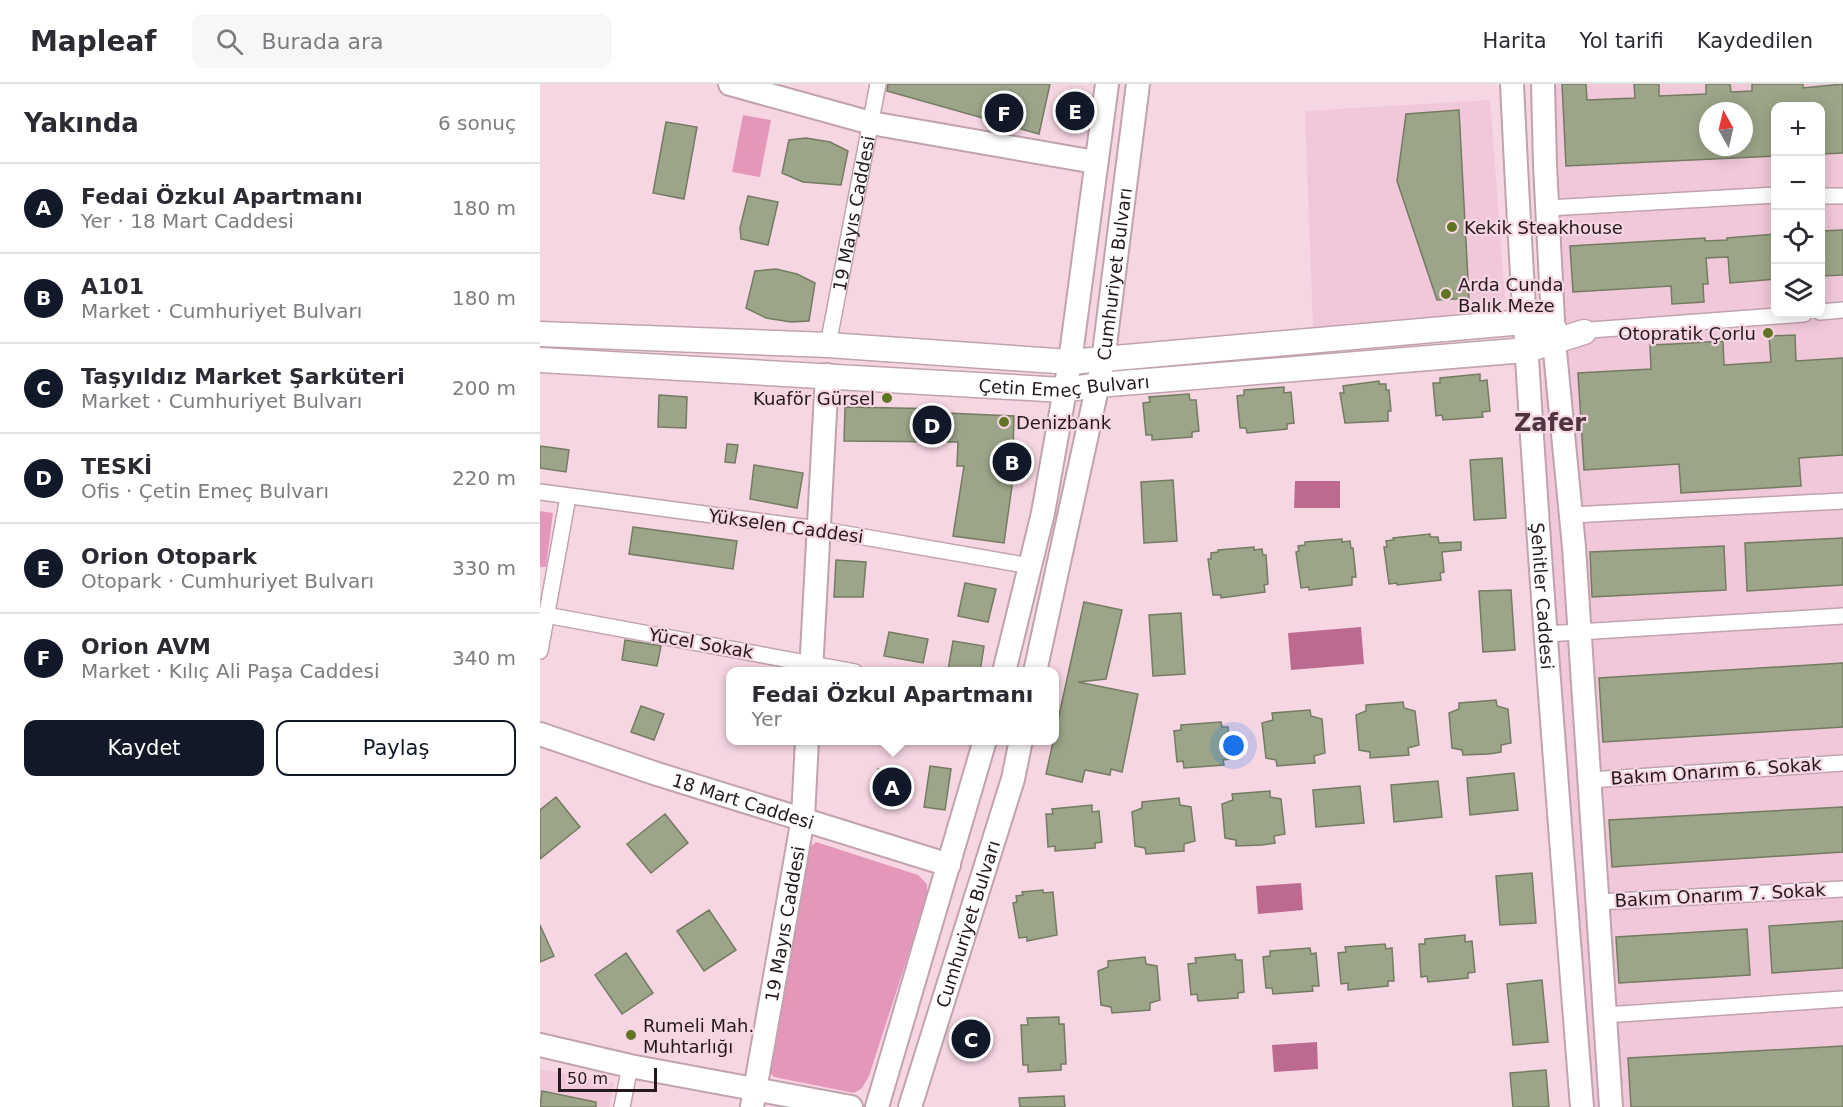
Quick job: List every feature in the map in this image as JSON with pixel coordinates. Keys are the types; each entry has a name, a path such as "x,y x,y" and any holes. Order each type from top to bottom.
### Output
{"main road":[{"name":"Çetin Emeç Bulvarı","path":"540,334 828,345 1070,362 1103,361 1523,322 1554,335"},
{"name":"Çetin Emeç Bulvarı","path":"540,360 1064,390 1098,385 1527,350 1554,335 1584,332"}],"street":[{"path":"729,84 871,123 1095,162"},
{"name":"19 Mayıs Caddesi","path":"828,345 878,84"},
{"name":"Cumhuriyet Bulvarı","path":"1005,667 1043,513 1070,362 1107,84"},
{"name":"Cumhuriyet Bulvarı","path":"1036,667 1103,361 1138,84"},
{"name":"Şehitler Caddesi","path":"1512,84 1523,322 1527,350 1545,634 1582,1107"},
{"name":"Şehitler Caddesi","path":"1543,84 1554,335 1571,515 1611,1107"},
{"path":"1548,208 1771,195"},
{"path":"1825,196 1843,196"},
{"path":"1825,312 1843,310"},
{"path":"1584,332 1771,317"},
{"path":"812,667 827,375"},
{"name":"Yükselen Caddesi","path":"540,492 818,530 1030,566"},
{"path":"540,651 546,615 546,579 568,497"},
{"path":"1571,515 1843,501"},
{"name":"Yücel Sokak","path":"546,615 812,667"},
{"path":"1545,634 1843,616"},
{"name":"18 Mart Caddesi","path":"540,734 654,773 949,865"},
{"name":"19 Mayıs Caddesi","path":"754,1098 803,818 807,745"},
{"name":"Cumhuriyet Bulvarı","path":"877,1107 984,745"},
{"name":"Cumhuriyet Bulvarı","path":"910,1107 1013,779 1020,745"},
{"name":"Bakım Onarım 6. Sokak","path":"1590,780 1843,763"},
{"name":"Bakım Onarım 7. Sokak","path":"1598,902 1843,889"},
{"path":"1605,1016 1843,999"},
{"path":"540,1045 754,1098 851,1107"},
{"path":"622,1107 630,1066"}],"shaded area":[{"path":"1532,84 1843,84 1843,1107 1570,1107"},
{"path":"1490,100 1505,299 1490,315 1313,327 1305,111"},
{"path":"743,115 771,120 760,177 732,172"},
{"path":"1295,481 1340,481 1340,508 1294,508"},
{"path":"540,511 553,513 546,567 540,567"},
{"path":"1361,627 1364,664 1291,670 1288,633"},
{"path":"816,842 918,875 927,884 927,897 869,1076 862,1088 854,1093 774,1077 770,1073 783,982 808,849"},
{"path":"1301,883 1303,910 1258,914 1256,886"},
{"path":"1317,1042 1318,1069 1274,1072 1272,1045"},
{"path":"540,1069 614,1083 609,1107 540,1107"}],"building":[{"path":"888,84 1050,84 1039,134 887,91"},
{"path":"1562,84 1586,84 1587,100 1635,98 1634,84 1659,84 1659,96 1706,94 1706,84 1730,84 1731,92 1752,91 1752,84 1803,84 1803,88 1843,84 1843,153 1825,154 1825,102 1771,102 1771,156 1566,166"},
{"path":"1459,110 1469,298 1437,300 1397,181 1406,114"},
{"path":"666,122 697,127 684,199 653,193"},
{"path":"806,138 830,142 848,151 841,185 803,182 782,173 789,140"},
{"path":"748,196 778,202 768,245 741,239 740,228"},
{"path":"1843,230 1843,275 1825,276 1825,231"},
{"path":"1771,234 1771,279 1730,283 1728,257 1706,258 1708,284 1703,284 1704,302 1672,304 1671,286 1573,292 1570,246 1705,238 1705,241 1727,240 1727,238"},
{"path":"776,269 797,274 815,283 809,321 791,322 766,318 746,308 755,271"},
{"path":"1795,335 1796,361 1843,358 1843,455 1799,458 1801,486 1681,493 1679,464 1584,470 1578,373 1651,369 1650,345 1723,341 1724,365 1771,362 1769,336"},
{"path":"1480,374 1480,381 1487,380 1490,411 1482,412 1483,417 1443,420 1442,415 1436,416 1433,383 1440,383 1440,378"},
{"path":"1379,381 1379,384 1386,384 1386,390 1389,390 1391,411 1388,411 1388,421 1345,423 1340,393 1344,393 1343,386"},
{"path":"1284,387 1284,393 1291,392 1294,423 1287,424 1287,429 1247,433 1246,428 1240,428 1237,396 1244,395 1244,390"},
{"path":"1189,394 1190,400 1196,400 1199,431 1192,432 1192,437 1152,440 1152,435 1146,435 1143,403 1150,402 1149,397"},
{"path":"659,395 687,397 686,428 658,427"},
{"path":"845,407 946,409 946,413 1014,416 1012,486 1004,543 953,536 964,466 957,466 958,442 844,441"},
{"path":"727,444 738,445 735,463 725,462"},
{"path":"540,446 569,450 566,472 540,468"},
{"path":"1502,458 1506,518 1474,520 1470,460"},
{"path":"754,465 803,473 797,508 750,499"},
{"path":"1173,480 1177,541 1144,543 1141,482"},
{"path":"633,527 737,541 733,569 629,554"},
{"path":"1430,534 1430,537 1438,537 1439,543 1461,542 1461,550 1442,552 1444,572 1440,573 1441,580 1389,584 1384,547 1387,547 1386,541 1394,540 1393,538"},
{"path":"1843,538 1843,585 1747,591 1745,543"},
{"path":"1342,539 1342,542 1350,541 1351,548 1353,548 1356,577 1352,577 1352,585 1309,590 1309,587 1301,588 1296,552 1299,551 1298,546 1305,545 1305,542"},
{"path":"1724,546 1726,590 1592,597 1590,552"},
{"path":"1254,547 1254,550 1262,549 1263,555 1266,555 1268,584 1264,585 1265,592 1221,598 1221,595 1213,595 1208,559 1211,559 1211,553 1218,552 1218,550"},
{"path":"836,560 866,562 863,597 834,597"},
{"path":"965,583 996,589 988,622 958,616"},
{"path":"1511,590 1515,650 1483,652 1479,591"},
{"path":"1084,602 1122,610 1106,679 1078,682 1138,694 1122,772 1111,769 1110,775 1085,770 1082,782 1046,774 1052,745 1059,745 1059,715"},
{"path":"1181,613 1185,674 1153,676 1149,615"},
{"path":"889,632 928,639 923,663 884,656"},
{"path":"625,640 661,646 657,666 622,660"},
{"path":"953,641 984,646 981,667 949,667"},
{"path":"1843,663 1843,727 1603,742 1599,678"},
{"path":"1496,700 1497,706 1508,709 1511,743 1501,745 1501,752 1489,754 1463,755 1462,750 1452,748 1449,713 1459,709 1459,703"},
{"path":"1403,702 1404,708 1415,711 1419,745 1408,748 1409,755 1370,758 1370,752 1359,750 1356,715 1366,711 1366,705"},
{"path":"641,706 664,714 654,740 631,732"},
{"path":"1310,710 1311,716 1322,719 1325,753 1314,756 1315,763 1277,766 1276,760 1266,758 1262,723 1273,720 1272,713"},
{"path":"1221,722 1222,727 1228,727 1230,759 1223,760 1224,765 1184,768 1183,761 1177,762 1174,731 1181,730 1181,725"},
{"path":"930,766 951,769 945,810 924,807"},
{"path":"878,769 908,773 905,804 875,800"},
{"path":"1514,773 1518,810 1470,815 1467,778"},
{"path":"1438,781 1442,817 1394,822 1391,785"},
{"path":"1360,786 1364,823 1316,827 1313,790"},
{"path":"1270,791 1270,797 1281,799 1285,834 1274,836 1275,843 1262,845 1236,846 1236,840 1225,838 1222,804 1233,800 1232,794"},
{"path":"556,797 580,827 540,859 540,810"},
{"path":"1179,798 1180,805 1191,807 1195,841 1184,844 1184,851 1172,852 1146,854 1145,848 1135,846 1132,812 1142,808 1142,802"},
{"path":"1092,805 1092,812 1099,811 1102,842 1095,843 1095,848 1055,851 1055,846 1048,847 1046,814 1053,814 1052,809"},
{"path":"1843,807 1843,852 1612,867 1609,820"},
{"path":"665,814 688,843 651,873 627,844"},
{"path":"1532,873 1536,923 1500,925 1496,876"},
{"path":"1043,890 1043,893 1053,892 1057,935 1027,941 1027,937 1019,938 1013,903 1017,902 1016,896 1023,895 1022,892"},
{"path":"709,910 736,950 704,971 677,931"},
{"path":"1843,921 1843,968 1772,973 1769,926"},
{"path":"540,925 554,956 540,962"},
{"path":"1747,929 1750,975 1619,983 1616,937"},
{"path":"1465,935 1465,942 1472,941 1475,972 1468,973 1468,978 1428,982 1427,976 1421,977 1419,944 1425,944 1425,939"},
{"path":"1385,944 1386,949 1392,948 1394,981 1388,981 1388,986 1348,990 1348,983 1341,984 1338,953 1346,952 1345,947"},
{"path":"1310,948 1311,954 1316,953 1319,986 1312,986 1313,991 1273,994 1272,988 1266,988 1263,957 1270,956 1270,951"},
{"path":"626,953 653,993 622,1014 595,975"},
{"path":"1235,954 1236,960 1242,960 1244,992 1238,993 1238,998 1198,1001 1197,994 1191,995 1188,964 1196,963 1195,958"},
{"path":"1145,957 1146,964 1157,966 1160,1000 1150,1003 1150,1010 1112,1013 1111,1007 1101,1005 1098,971 1108,967 1108,961"},
{"path":"1542,980 1548,1042 1513,1045 1507,984"},
{"path":"1059,1017 1059,1024 1064,1024 1066,1064 1061,1064 1061,1070 1028,1072 1028,1065 1023,1065 1021,1025 1028,1025 1027,1018"},
{"path":"1843,1046 1843,1107 1631,1107 1628,1058"},
{"path":"1546,1070 1549,1107 1513,1107 1510,1073"},
{"path":"542,1091 596,1102 596,1107 540,1107"},
{"path":"1064,1096 1065,1107 1020,1107 1019,1098"}],"place":[{"name":"Orion Otopark","path":"1075,111"},
{"name":"Orion AVM","path":"1004,113"},
{"name":"Kekik Steakhouse","path":"1452,227"},
{"name":"Arda Cunda Balık Meze","path":"1446,294"},
{"name":"Otopratik Çorlu","path":"1768,333"},
{"name":"Kuaför Gürsel","path":"887,398"},
{"name":"Denizbank","path":"1004,422"},
{"name":"TESKİ","path":"932,425"},
{"name":"A101","path":"1012,462"},
{"name":"Fedai Özkul Apartmanı","path":"892,787"},
{"name":"Rumeli Mah. Muhtarlığı","path":"631,1035"},
{"name":"Taşyıldız Market Şarküteri","path":"971,1039"}],"district":[{"name":"Zafer","path":"1550,423"}]}
